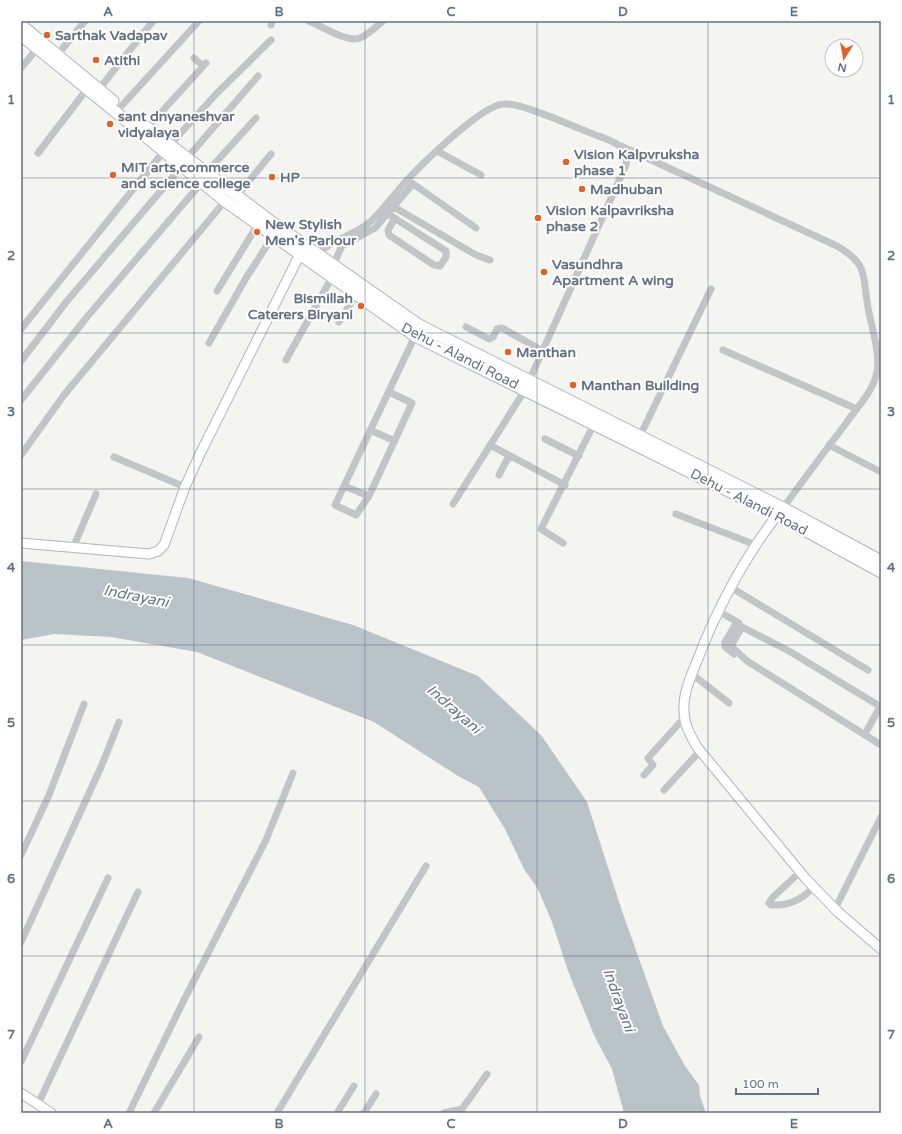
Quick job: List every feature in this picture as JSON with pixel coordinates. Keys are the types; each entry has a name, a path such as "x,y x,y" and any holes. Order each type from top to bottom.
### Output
{"main road":[{"name":"Dehu - Alandi Road","path":"21,25 87,89 147,128 167,148"},
{"name":"Dehu - Alandi Road","path":"21,35 40,45"},
{"name":"Dehu - Alandi Road","path":"55,58 99,89 119,110 204,178 225,201 300,254 333,265 419,325 594,424 881,561"},
{"name":"Dehu - Alandi Road","path":"204,178 237,196 315,258 332,277 415,336 640,436 780,512 881,572"}],"street":[{"path":"55,58 85,21"},
{"path":"99,89 152,21"},
{"path":"119,110 198,21"},
{"path":"309,21 322,23 346,38 357,39 364,36 383,21"},
{"path":"21,329 167,148 217,93 271,40"},
{"path":"21,68 40,45"},
{"path":"147,128 205,64 194,58"},
{"path":"21,361 67,301 258,76"},
{"path":"38,153 87,89"},
{"path":"315,258 336,241 366,225 410,182 437,151 488,110 504,104 540,114 615,142 837,246 852,255 860,263 866,279 868,305 878,365 876,377 856,409 756,544 730,588 718,611 692,674 684,699 684,718 688,731 700,751 800,872 835,909 881,949"},
{"path":"21,400 87,317 256,118"},
{"path":"453,504 527,385 543,351 626,165 627,158 621,146"},
{"path":"437,151 481,175"},
{"path":"237,196 271,154"},
{"path":"333,265 342,246 375,228 394,207 410,182"},
{"path":"410,182 476,228"},
{"path":"21,455 64,395 225,201"},
{"path":"394,207 476,255 490,260"},
{"path":"388,214 395,218 446,251 446,257 440,266 434,265 389,234 388,230 395,218"},
{"path":"217,291 258,224"},
{"path":"209,343 246,278 273,236"},
{"path":"21,543 149,554 158,551 164,545 185,487 300,254"},
{"path":"286,360 332,277"},
{"path":"640,436 711,289"},
{"path":"339,322 356,295"},
{"path":"466,328 490,339 493,337 497,329 502,328 543,351"},
{"path":"389,392 412,403 369,496 356,516 335,505 415,336"},
{"path":"723,350 856,409"},
{"path":"563,543 541,529 565,485 594,424"},
{"path":"370,430 395,441"},
{"path":"545,438 579,456"},
{"path":"490,445 565,485"},
{"path":"829,445 881,472"},
{"path":"499,475 509,456"},
{"path":"114,457 185,487"},
{"path":"344,486 369,496"},
{"path":"73,548 96,494"},
{"path":"676,514 756,544"},
{"path":"730,588 868,670"},
{"path":"718,611 738,622 725,642 725,647 743,660 748,661"},
{"path":"864,734 880,707 788,651 742,627 732,644 732,647 748,661 881,745"},
{"path":"692,674 729,703"},
{"path":"21,856 54,784 84,704"},
{"path":"644,775 653,765 648,758 684,718"},
{"path":"21,942 101,767 119,722"},
{"path":"664,790 700,751"},
{"path":"129,1113 187,994 266,840 293,773"},
{"path":"835,909 881,817"},
{"path":"277,1113 426,866"},
{"path":"800,872 774,896 769,903 771,905 781,905 798,900 814,887"},
{"path":"21,1062 108,878"},
{"path":"38,1104 138,892"},
{"path":"154,1113 199,1037"},
{"path":"444,1113 462,1109 487,1074"},
{"path":"337,1113 354,1086"},
{"path":"21,1093 51,1113"},
{"path":"364,1113 376,1094"}],"water":[{"name":"Indrayani","path":"21,561 188,578 353,625 478,676 541,735 587,802 622,911 663,1026 685,1066 699,1085 700,1096 706,1113 624,1113 612,1069 594,1035 568,971 552,922 538,889 524,869 505,829 479,787 458,776 374,722 197,652 111,637 54,634 21,640"}],"place":[{"name":"Sarthak Vadapav","path":"47,35"},
{"name":"Atithi","path":"96,60"},
{"name":"sant dnyaneshvar vidyalaya","path":"110,124"},
{"name":"Vision Kalpvruksha phase 1","path":"566,162"},
{"name":"MIT arts,commerce and science college","path":"113,175"},
{"name":"HP","path":"272,177"},
{"name":"Madhuban","path":"582,189"},
{"name":"Vision Kalpavriksha phase 2","path":"538,218"},
{"name":"New Stylish Men's Parlour","path":"257,232"},
{"name":"Vasundhra Apartment A wing","path":"544,272"},
{"name":"Bismillah Caterers Biryani","path":"361,306"},
{"name":"Manthan","path":"508,352"},
{"name":"Manthan Building","path":"573,385"}]}
